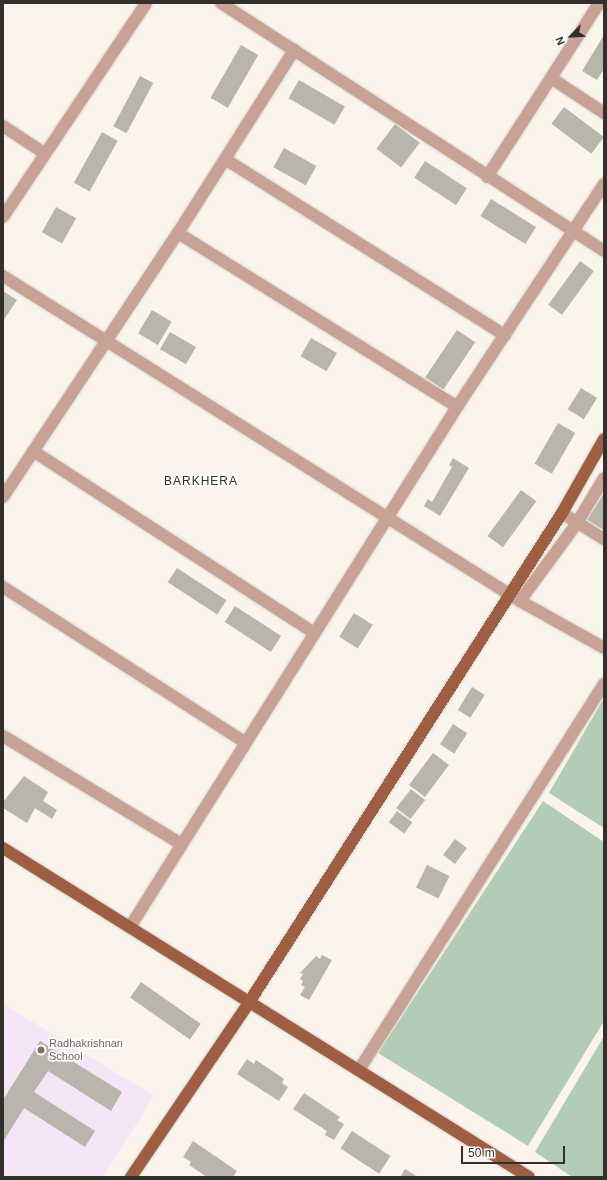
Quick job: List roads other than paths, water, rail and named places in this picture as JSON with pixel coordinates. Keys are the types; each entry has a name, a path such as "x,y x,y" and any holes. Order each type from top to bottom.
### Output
{"main road":[{"path":"131,1177 248,1004 508,593 562,512 604,439"},
{"path":"3,848 130,927 248,1004 359,1070 521,1175"}],"street":[{"path":"3,217 44,153 146,3"},
{"path":"222,3 487,177 604,251"},
{"path":"487,177 599,3"},
{"path":"3,497 178,233 294,50"},
{"path":"551,78 604,113"},
{"path":"3,126 44,153"},
{"path":"225,158 505,335"},
{"path":"130,927 244,742 390,517 457,407 604,184"},
{"path":"178,233 457,407"},
{"path":"3,276 105,341 390,517 520,601 604,648"},
{"path":"33,452 314,633"},
{"path":"520,601 577,523 604,478"},
{"path":"562,512 604,539"},
{"path":"3,587 244,742"},
{"path":"359,1070 604,684"},
{"path":"3,736 180,844"}],"place":[{"name":"Radhakrishnan School","path":"41,1050"}],"district":[{"name":"BARKHERA","path":"201,482"}]}
